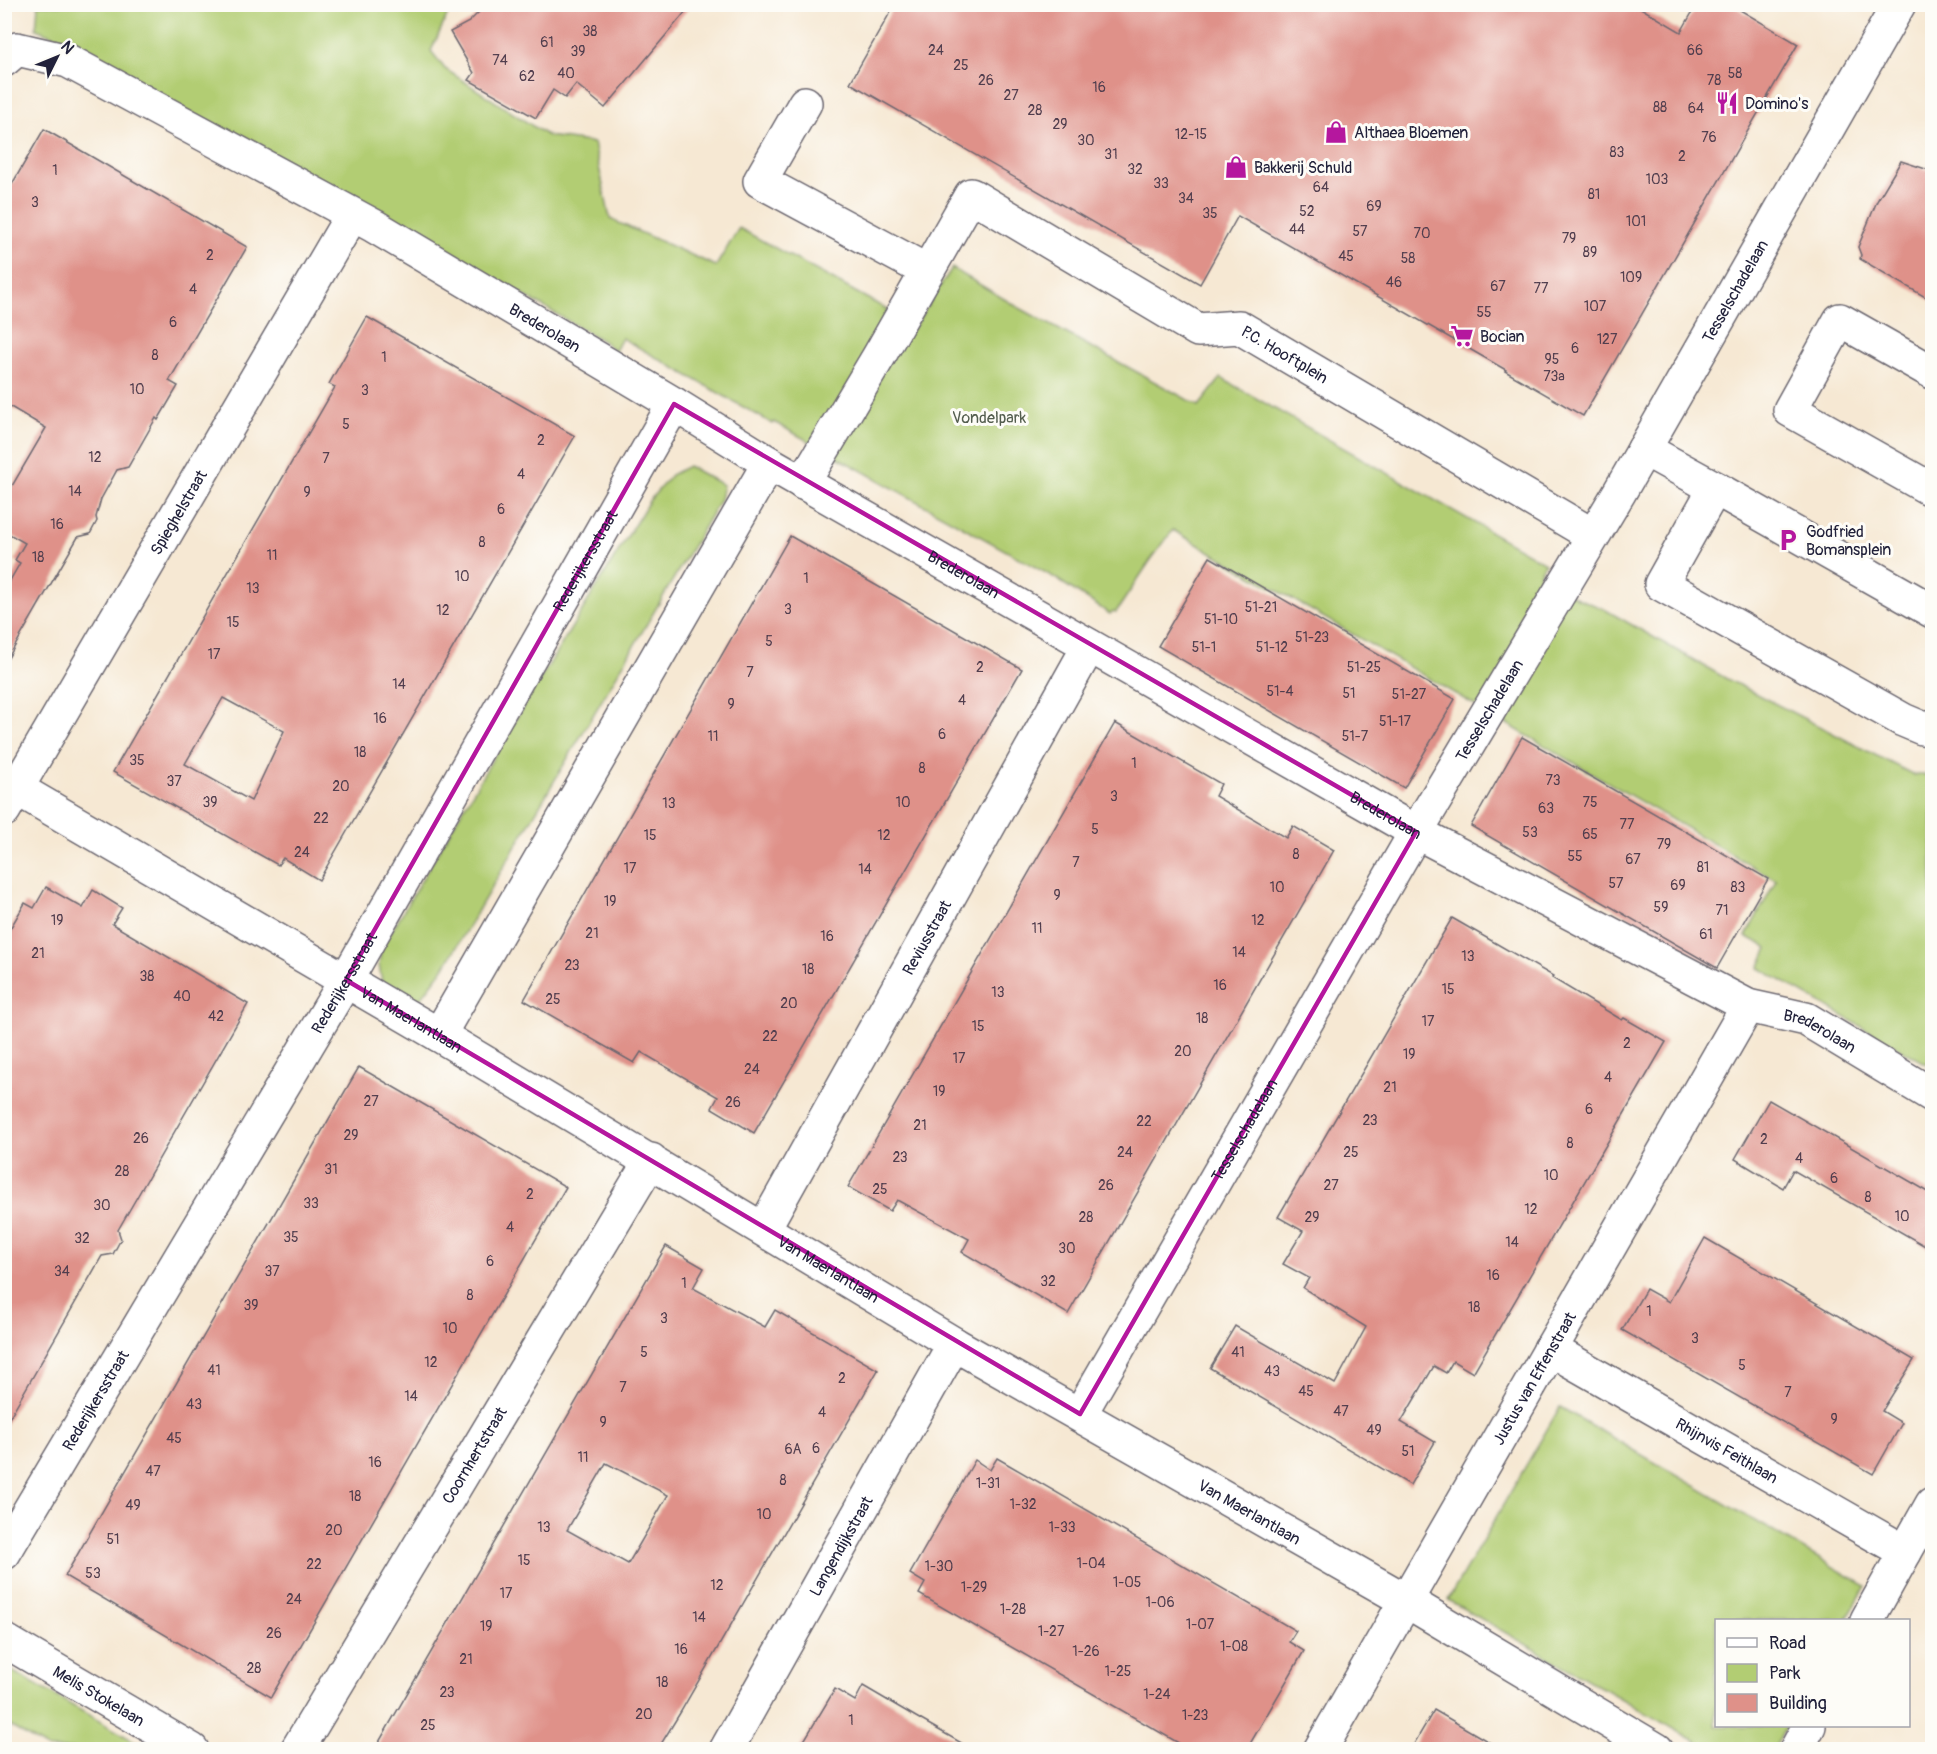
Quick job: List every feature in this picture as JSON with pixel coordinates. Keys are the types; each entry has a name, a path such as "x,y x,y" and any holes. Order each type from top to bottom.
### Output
{"street":[{"name":"Tesselschadelaan","path":"1080,1414 1416,832 1644,449 1899,4"},
{"name":"Brederolaan","path":"4,60 17,49 68,61 352,214 803,483 1416,832 1748,1006 1806,1019 1932,1095"},
{"path":"803,483 927,271 760,181 804,103"},
{"name":"P.C. Hooftplein","path":"927,271 971,195 1198,330 1239,327 1592,535"},
{"name":"Spieghelstraat","path":"9,793 352,214"},
{"path":"1932,372 1840,320 1790,410 1932,490"},
{"name":"Rederijkersstraat","path":"4,1553 346,980 674,404"},
{"path":"1644,449 1932,611"},
{"path":"440,1035 769,463"},
{"path":"1715,488 1661,584 1902,720 1922,728 1932,728"},
{"name":"Reviusstraat","path":"764,1228 1089,646"},
{"name":"Van Maerlantlaan","path":"9,793 346,980 651,1160 954,1344 1405,1600 1657,1749"},
{"name":"Justus van Effenstraat","path":"1320,1749 1748,1006"},
{"name":"Coornhertstraat","path":"297,1749 651,1160"},
{"name":"Langendijkstraat","path":"726,1749 954,1344"},
{"name":"Rhijnvis Feithlaan","path":"1550,1349 1905,1552"},
{"path":"1868,1619 1932,1504"},
{"name":"Melis Stokelaan","path":"4,1640 192,1749"},
{"path":"1796,1749 1808,1727"}],"highlighted area":[{"path":"674,404 1416,832 1080,1414 346,980"}],"green space":[{"name":"Vondelpark","path":"38,5 452,5 431,51 445,69 548,136 594,143 610,219 716,266 739,228 890,311 913,329 952,268 1016,306 1199,406 1221,378 1545,563 1539,575 1577,598 1604,609 1727,679 1914,775 1932,775 1932,1067 1759,968 1768,948 1746,936 1776,880 1173,530 1116,612 1113,611 1110,614 1055,578 774,422 773,424 622,338 615,351 603,341 454,255 316,190 64,40 36,29"},
{"path":"688,466 723,485 720,500 444,968 418,1002 382,982 379,965 381,949 523,707 649,501 671,475"},
{"path":"1560,1407 1866,1586 1847,1619 1715,1619 1715,1727 1786,1727 1773,1749 1709,1749 1448,1600"},
{"path":"5,1667 148,1749 48,1749 5,1723"}],"building":[{"path":"487,4 692,4 605,108 576,84 565,98 553,90 536,118 469,80 474,73 450,32 469,22"},
{"path":"895,4 1634,4 1681,32 1697,4 1730,4 1798,44 1583,416 1238,216 1200,284 850,83"},
{"path":"44,129 247,247 169,381 178,386 158,420 156,418 128,467 117,470 101,499 97,521 90,534 78,537 4,665 4,591 20,563 15,560 25,543 4,531 4,508 9,491 46,428 4,403 4,198"},
{"path":"1901,161 1932,171 1932,301 1860,259 1858,247 1877,201"},
{"path":"367,317 575,436 319,880 283,858 278,865 113,772 335,387 329,384","holes":["223,698 284,731 251,801 185,764"]},
{"path":"790,536 1022,669 754,1133 712,1108 718,1097 641,1052 634,1063 524,1000"},
{"path":"1210,557 1455,699 1404,788 1158,646"},
{"path":"1115,723 1221,784 1215,796 1286,838 1293,826 1334,850 1068,1314 962,1252 969,1239 897,1200 890,1211 848,1187"},
{"path":"1522,737 1768,879 1717,968 1471,826"},
{"path":"46,887 83,908 93,890 122,908 112,924 248,1004 118,1230 121,1239 113,1254 102,1256 4,1427 4,939 25,903 34,908"},
{"path":"1452,918 1553,976 1552,978 1622,1020 1624,1018 1666,1042 1473,1373 1453,1361 1446,1373 1434,1366 1401,1422 1435,1442 1410,1485 1210,1368 1235,1326 1335,1384 1366,1327 1303,1288 1309,1278 1283,1264 1303,1231 1278,1217"},
{"path":"359,1067 566,1187 271,1697 65,1576"},
{"path":"1769,1100 1932,1194 1932,1250 1793,1170 1783,1188 1735,1159"},
{"path":"1705,1238 1914,1360 1882,1411 1902,1423 1873,1474 1622,1330 1646,1289 1669,1302"},
{"path":"666,1246 704,1268 693,1288 765,1327 775,1310 878,1370 658,1749 375,1749","holes":["606,1463 668,1495 628,1564 567,1530"]},
{"path":"997,1458 1296,1631 1289,1642 1304,1651 1247,1749 1189,1749 919,1594 925,1583 910,1574 975,1460 990,1470"},
{"path":"863,1686 972,1749 799,1749 835,1689 855,1701"},
{"path":"1434,1710 1501,1749 1411,1749"}],"place":[{"name":"Domino's","path":"1727,103"},
{"name":"Althaea Bloemen","path":"1336,132"},
{"name":"Bakkerij Schuld","path":"1236,167"},
{"name":"Bocian","path":"1462,336"},
{"name":"Godfried Bomansplein","path":"1788,540"}]}
